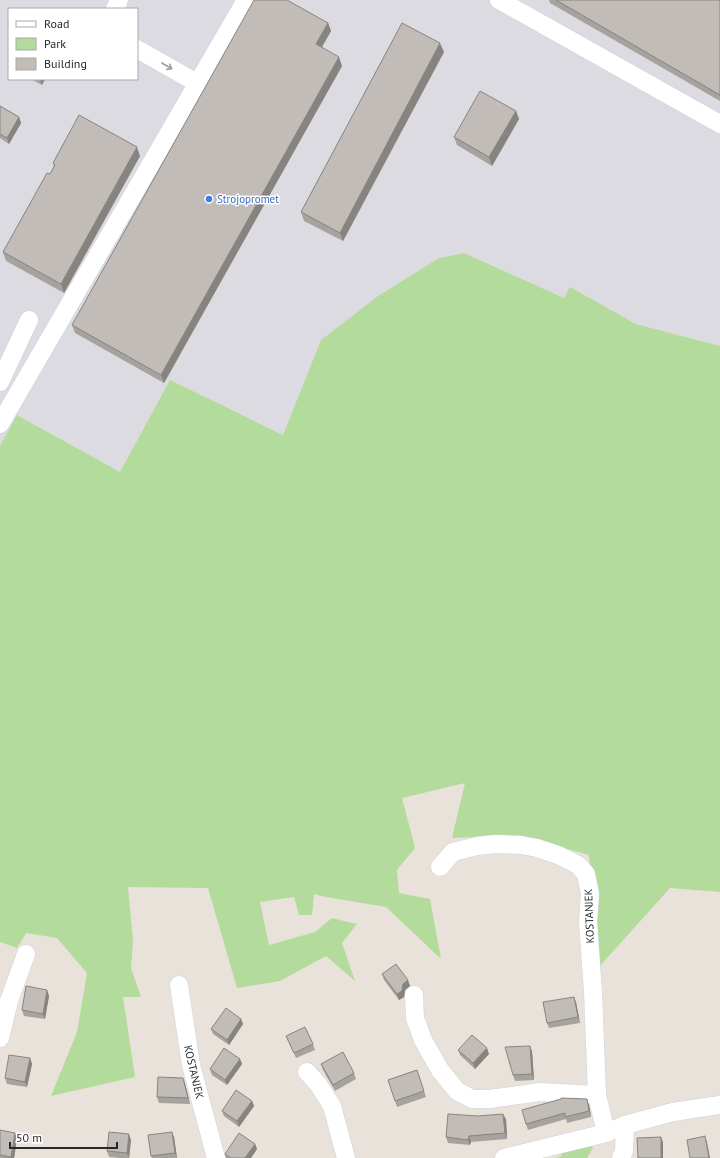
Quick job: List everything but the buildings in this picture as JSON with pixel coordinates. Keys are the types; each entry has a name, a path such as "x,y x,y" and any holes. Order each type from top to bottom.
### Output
{"street":[{"path":"0,424 246,0"},
{"path":"499,0 720,124"},
{"path":"138,50 197,83"},
{"path":"0,382 29,320"},
{"name":"KOSTANJEK","path":"440,867 453,852 477,846 496,844 521,845 537,848 558,855 578,865 586,874 590,894 588,922 593,992 597,1095 606,1133"},
{"path":"0,1038 9,1001 26,954"},
{"name":"KOSTANJEK","path":"179,985 191,1065 216,1158"},
{"path":"414,995 415,1018 422,1040 440,1070 457,1091 472,1099 504,1097 540,1092 597,1095"},
{"path":"307,1072 318,1084 332,1106 346,1158"},
{"path":"504,1158 606,1133 625,1125 673,1112 720,1105"},
{"path":"621,1158 624,1151 625,1125"}],"shaded area":[{"name":"Strojopromet","path":"0,0 720,0 720,346 636,324 570,287 564,298 464,253 439,258 378,296 321,340 283,435 170,380 120,472 18,415 0,446"}],"green space":[{"path":"464,253 564,298 570,287 636,324 720,346 720,892 670,888 599,967 589,855 517,835 452,838 465,783 402,798 415,848 397,870 399,893 430,899 441,959 386,907 314,894 312,915 299,915 294,897 260,902 269,945 315,932 332,918 357,924 342,943 355,981 326,956 280,981 237,988 208,888 128,887 133,941 131,968 141,997 123,997 135,1077 51,1096 77,1032 87,973 57,938 26,933 17,948 0,942 0,446 17,415 120,472 170,380 283,435 321,340 378,296 439,258"},
{"path":"590,1144 593,1148 587,1158 555,1158 561,1156 563,1150"}],"place":[{"name":"Strojopromet","path":"209,199"}]}
